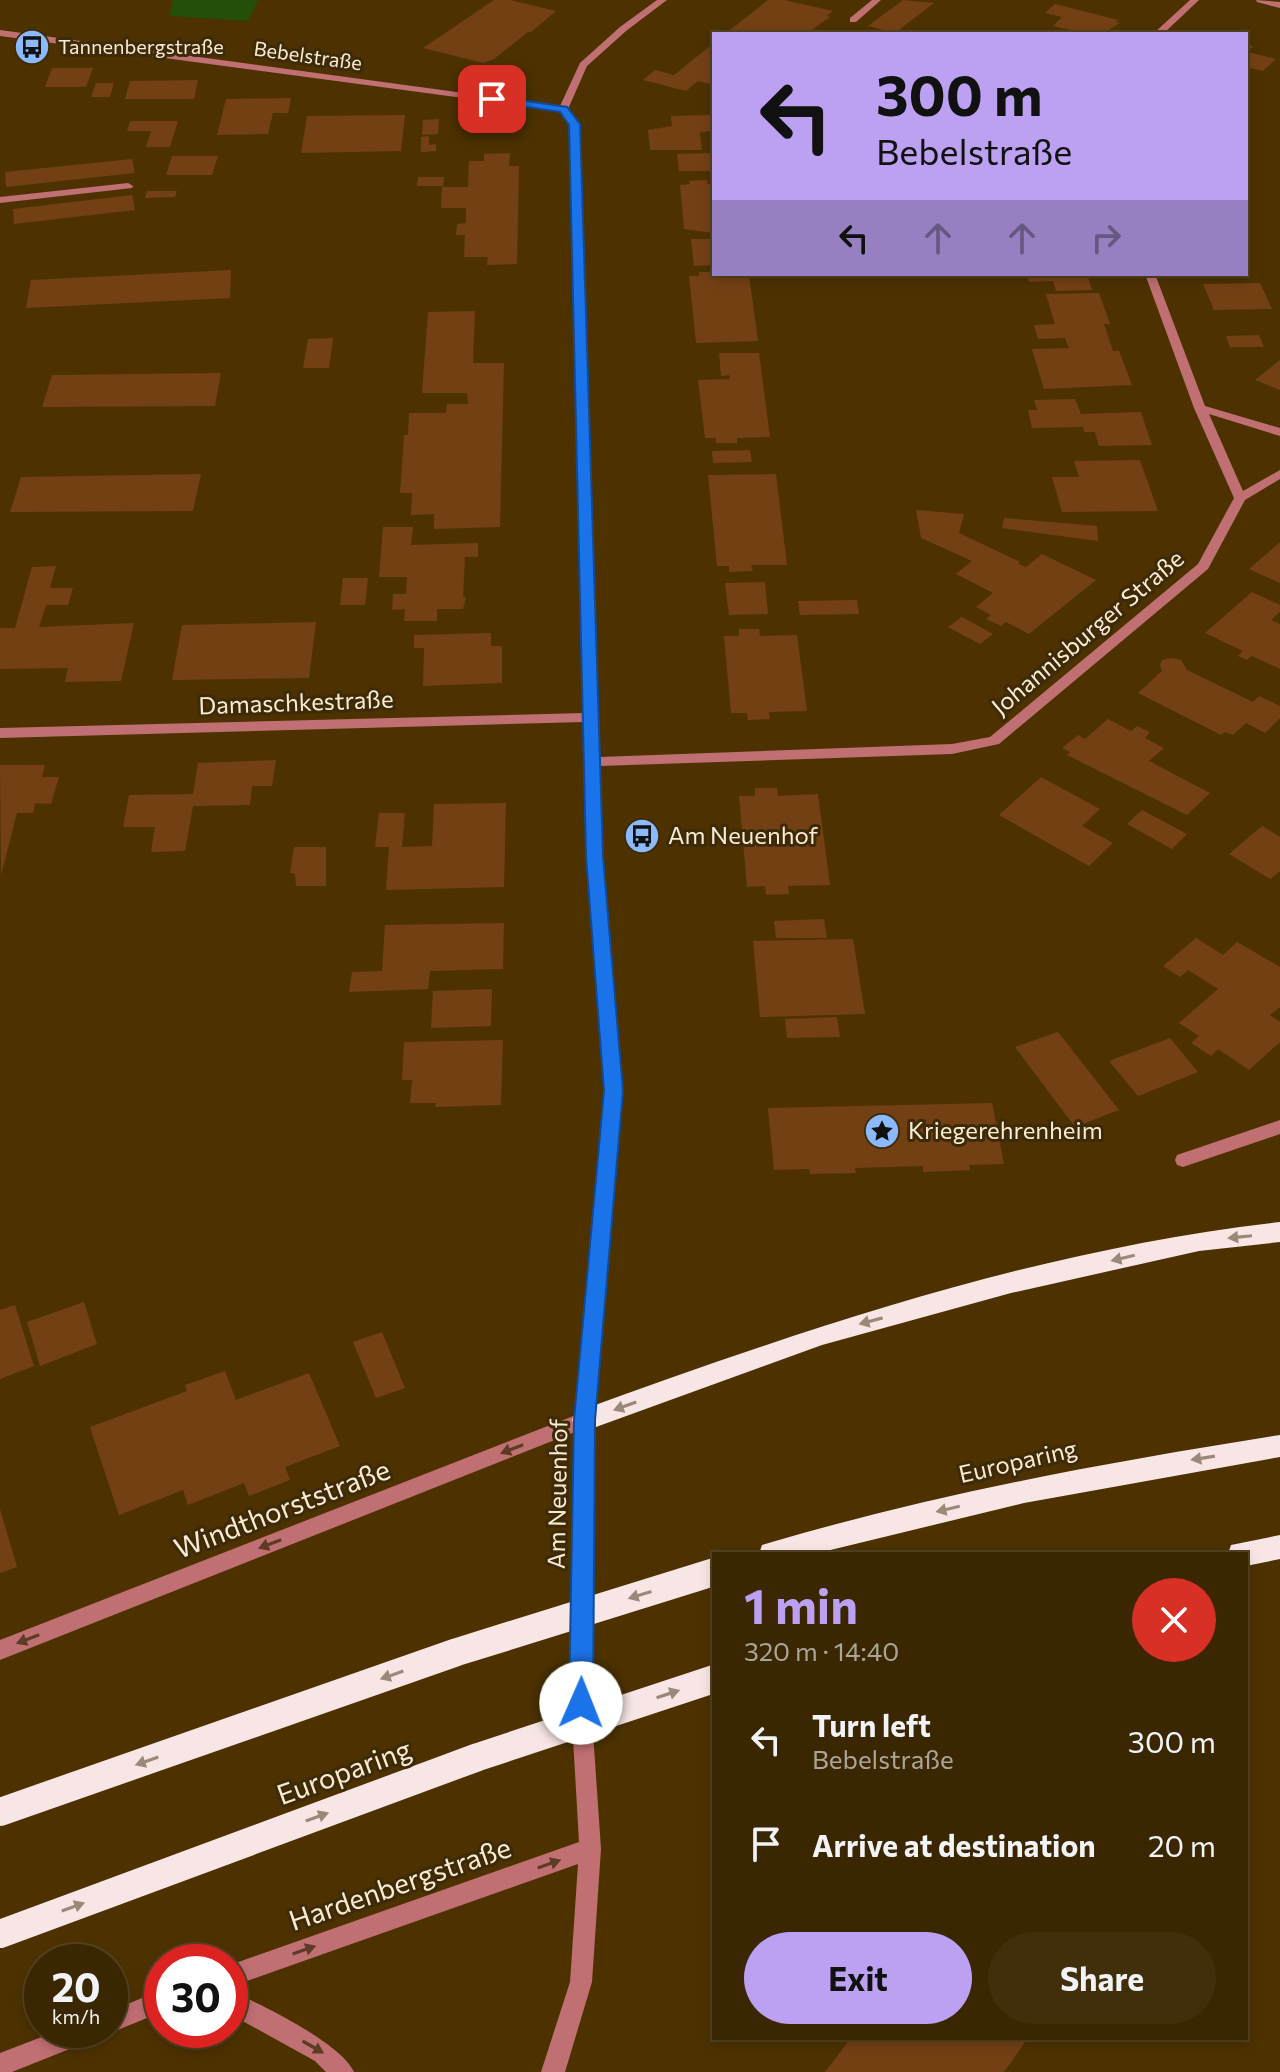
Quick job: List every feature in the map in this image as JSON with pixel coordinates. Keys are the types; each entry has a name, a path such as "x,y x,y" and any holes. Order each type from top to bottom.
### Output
{"highway":[{"path":"585,1420 821,1335 1011,1283 1199,1241 1280,1232"},
{"name":"Europaring","path":"778,1552 824,1538 1101,1474 1280,1446"},
{"path":"1248,1553 1280,1547"},
{"path":"0,1812 457,1652 712,1573"},
{"name":"Europaring","path":"0,1934 478,1757 712,1680"}],"street":[{"path":"563,109 583,65 623,29 663,0"},
{"path":"853,20 877,0"},
{"path":"1160,32 1195,0"},
{"path":"1260,0 1280,5"},
{"name":"Bebelstraße","path":"0,33 563,109"},
{"name":"Am Neuenhof","path":"553,2072 581,1982 590,1849 581,1703 585,1420 614,1091 595,856 574,124 563,109"},
{"path":"0,200 128,186"},
{"path":"1151,276 1200,408 1240,498 1280,474"},
{"path":"1200,408 1280,432"},
{"name":"Johannisburger Straße","path":"594,762 952,749 994,741 1203,566 1240,498"},
{"name":"Damaschkestraße","path":"0,733 593,717"},
{"path":"1183,1160 1280,1127"},
{"name":"Windthorststraße","path":"0,1650 585,1420"},
{"name":"Hardenbergstraße","path":"248,1970 590,1849"},
{"path":"248,2012 323,2053 342,2072"},
{"path":"0,2065 43,2048"}],"green space":[{"path":"173,0 258,0 248,21 169,16"}],"building":[{"path":"494,0 510,0 556,11 494,59 483,63 423,48"},
{"path":"768,0 784,0 833,11 827,16 830,17 809,32 728,32"},
{"path":"903,0 934,3 896,32 868,26"},
{"path":"1055,4 1120,23 1105,32 1068,32 1071,30 1053,26 1062,17 1045,13"},
{"path":"712,45 712,84 698,81 686,91 643,80 655,70 674,75"},
{"path":"1248,52 1276,59 1263,71 1248,67"},
{"path":"52,68 93,68 86,87 45,87"},
{"path":"198,80 194,99 125,99 130,81"},
{"path":"96,83 114,83 110,97 91,97"},
{"path":"291,98 288,113 273,113 268,134 217,135 226,99"},
{"path":"405,115 401,151 301,153 307,116"},
{"path":"712,115 712,131 700,132 702,150 650,150 648,130 672,126 671,116"},
{"path":"439,119 438,134 422,135 423,120"},
{"path":"130,121 178,121 170,147 146,147 151,131 127,131"},
{"path":"429,136 429,145 436,144 436,151 421,152 421,137"},
{"path":"510,153 509,166 519,166 517,264 487,265 488,257 464,257 465,235 456,235 457,224 466,223 466,208 441,208 442,187 468,187 469,161 484,161 484,154"},
{"path":"710,153 710,171 679,171 677,154"},
{"path":"172,156 218,156 212,175 166,175"},
{"path":"132,159 135,173 6,187 5,172"},
{"path":"418,177 444,177 443,186 417,186"},
{"path":"707,180 708,184 712,184 712,233 684,229 680,185 690,184 689,181"},
{"path":"147,191 177,191 175,197 145,198"},
{"path":"132,195 135,210 14,224 13,209"},
{"path":"691,239 712,239 712,265 694,266"},
{"path":"231,270 230,298 26,308 31,280"},
{"path":"699,272 712,272 712,276 749,276 758,341 696,343 689,276 699,276"},
{"path":"1028,276 1088,276 1092,290 1056,291 1053,281 1029,282"},
{"path":"1260,283 1272,309 1214,310 1203,284"},
{"path":"1099,293 1110,324 1104,324 1113,351 1119,351 1132,385 1044,389 1032,349 1069,348 1065,338 1038,339 1034,325 1055,324 1046,294"},
{"path":"475,311 473,363 504,363 500,527 434,529 434,514 411,515 412,493 400,493 404,435 408,435 409,413 446,413 447,404 468,404 467,393 422,393 428,312"},
{"path":"1259,335 1264,347 1230,347 1226,336"},
{"path":"333,338 329,368 303,368 308,339"},
{"path":"719,353 759,353 770,437 737,438 737,443 716,443 716,438 705,438 698,380 730,379 729,375 721,376"},
{"path":"1280,360 1280,390 1255,380"},
{"path":"221,373 215,406 42,407 52,375"},
{"path":"1075,399 1081,414 1141,412 1152,445 1099,446 1095,432 1084,432 1083,427 1032,428 1028,410 1037,410 1034,400"},
{"path":"750,450 752,462 713,463 712,451"},
{"path":"1140,460 1158,511 1062,512 1052,477 1079,477 1074,461"},
{"path":"201,474 193,511 10,512 21,477"},
{"path":"776,474 787,565 751,565 753,571 729,572 729,566 717,566 708,475"},
{"path":"916,510 964,514 959,533 1020,562 1018,564 1026,567 1042,554 1096,580 1029,634 1006,622 1001,626 986,619 991,615 976,607 993,593 956,574 972,561 921,538"},
{"path":"1004,518 1097,526 1098,541 1002,528"},
{"path":"383,527 413,527 411,545 478,543 478,557 465,557 463,597 466,597 463,609 437,609 437,621 404,621 405,609 392,610 393,594 406,594 407,577 379,577"},
{"path":"1280,542 1280,583 1249,569"},
{"path":"56,566 50,588 73,588 68,605 46,605 39,627 134,623 121,681 65,682 68,668 0,669 0,628 15,628 32,567"},
{"path":"343,578 368,578 365,605 340,605"},
{"path":"765,582 768,614 729,615 725,583"},
{"path":"1252,592 1280,605 1280,612 1271,620 1280,624 1280,669 1252,656 1247,660 1238,656 1243,651 1205,633"},
{"path":"857,600 859,614 800,615 798,601"},
{"path":"962,617 993,634 980,644 948,627"},
{"path":"316,622 309,678 172,680 182,625"},
{"path":"739,629 759,629 760,636 797,635 807,711 769,712 770,719 748,720 747,713 731,713 724,636 739,636"},
{"path":"491,633 491,646 502,646 502,683 423,686 424,648 414,648 414,635"},
{"path":"1162,660 1181,660 1187,670 1253,702 1259,696 1280,706 1280,718 1265,733 1246,723 1233,735 1225,732 1221,735 1138,693 1162,671"},
{"path":"1108,719 1131,731 1137,726 1150,732 1145,738 1164,748 1149,761 1210,793 1187,815 1067,755 1070,752 1062,748 1078,735 1085,739"},
{"path":"276,760 272,786 252,786 250,805 193,806 185,851 151,852 155,827 123,827 129,795 193,794 198,763"},
{"path":"0,765 45,765 42,777 59,777 51,804 35,803 33,813 17,813 1,875"},
{"path":"1041,777 1100,809 1082,826 1113,843 1089,866 999,815"},
{"path":"755,788 777,788 778,796 818,794 830,885 788,886 789,894 766,895 765,886 747,887 739,796 755,796"},
{"path":"506,803 504,887 386,890 389,847 375,847 379,813 405,813 402,847 432,846 434,804"},
{"path":"1142,810 1187,834 1172,849 1127,824"},
{"path":"1262,826 1280,837 1280,871 1270,879 1229,854"},
{"path":"294,847 326,847 326,886 296,886 295,874 290,873"},
{"path":"824,919 827,938 776,938 774,921"},
{"path":"504,923 503,969 430,971 428,989 349,992 352,972 382,971 385,925"},
{"path":"1196,938 1223,955 1237,942 1280,967 1280,1007 1270,1015 1280,1022 1280,1042 1249,1070 1218,1049 1211,1056 1191,1043 1199,1036 1179,1023 1218,989 1188,970 1180,977 1163,966"},
{"path":"853,939 865,1014 760,1017 753,941"},
{"path":"492,989 491,1026 431,1028 433,991"},
{"path":"837,1017 840,1037 787,1038 785,1019"},
{"path":"1058,1032 1119,1110 1075,1127 1015,1047"},
{"path":"1170,1038 1198,1072 1138,1096 1109,1061"},
{"path":"503,1040 501,1105 435,1107 436,1103 410,1103 412,1080 402,1080 404,1042"},
{"path":"992,1103 1004,1164 969,1165 970,1170 923,1172 923,1166 855,1168 856,1173 810,1174 809,1169 774,1170 768,1108"},
{"path":"84,1302 97,1344 40,1366 27,1322"},
{"path":"15,1305 34,1366 0,1379 0,1310"},
{"path":"382,1332 405,1388 376,1398 353,1342"},
{"path":"225,1371 236,1400 309,1373 340,1446 285,1467 290,1480 249,1496 244,1483 188,1505 183,1490 119,1515 90,1427 187,1391 185,1385"},
{"path":"0,1509 17,1567 0,1573"},
{"path":"849,2040 1027,2040 1004,2072 825,2072"}],"place":[{"name":"Tannenbergstraße","path":"32,47"},
{"name":"Am Neuenhof","path":"642,836"},
{"name":"Kriegerehrenheim","path":"882,1131"}],"route":[{"path":"492,99 563,109 574,124 595,856 614,1091 585,1420 581,1703"}]}
